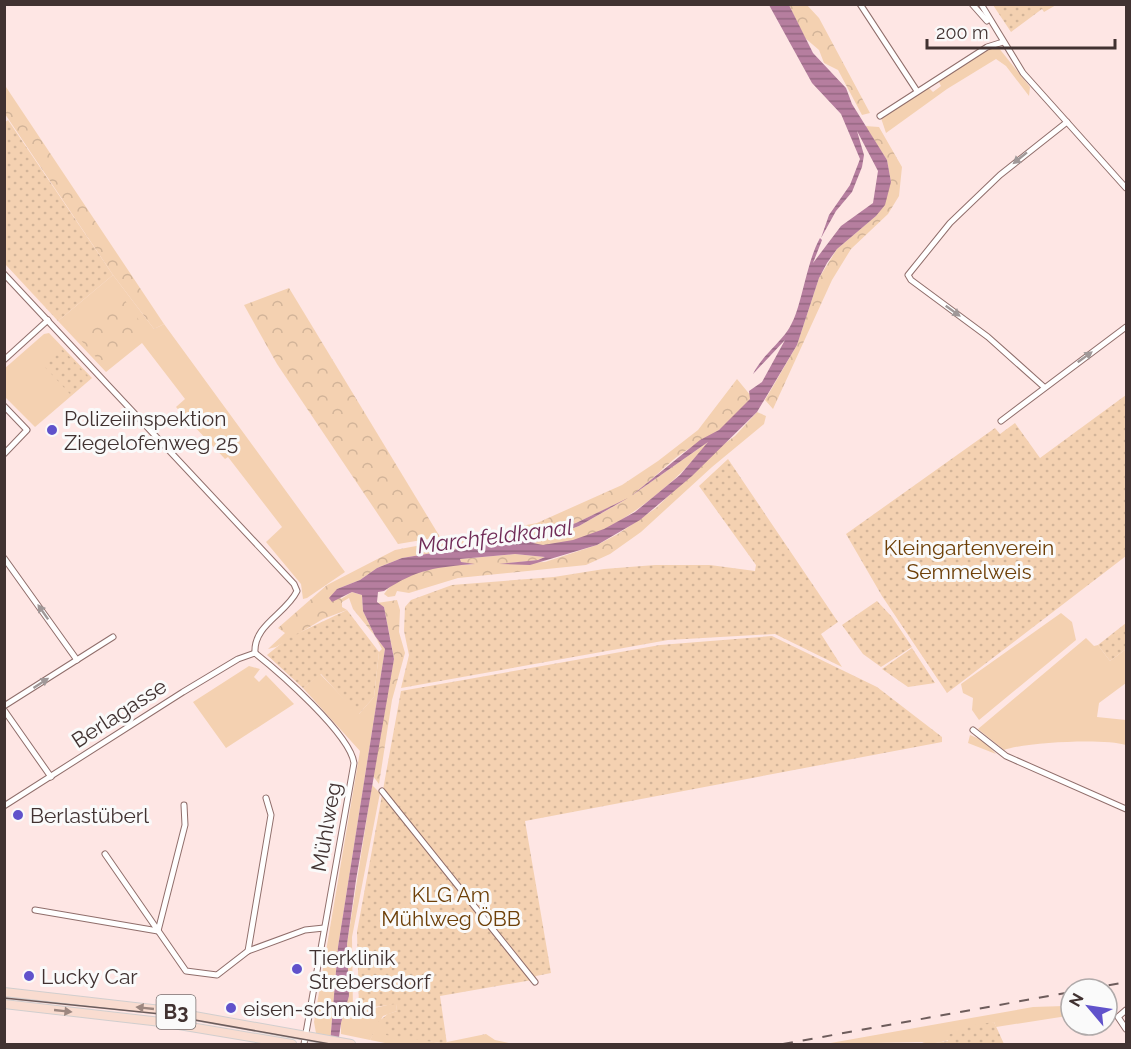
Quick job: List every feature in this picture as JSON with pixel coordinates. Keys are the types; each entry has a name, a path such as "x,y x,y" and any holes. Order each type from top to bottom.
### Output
{"main road":[{"name":"B3","path":"4,992 161,1010 305,1040 318,1037 349,1044"},
{"name":"B3","path":"4,1004 161,1022 292,1044"}],"street":[{"path":"860,4 917,90"},
{"path":"972,4 993,27"},
{"path":"981,4 1002,42 1023,73 1126,188"},
{"path":"880,116 987,47 1002,42"},
{"path":"1044,387 988,337 911,280 908,275 950,223 1000,175 1067,122"},
{"path":"1119,180 1126,175"},
{"path":"4,274 294,584 297,591 293,598 256,638 255,653"},
{"path":"4,360 48,320"},
{"path":"1001,421 1126,327"},
{"path":"4,406 27,430 4,454"},
{"path":"4,558 77,660"},
{"path":"4,706 113,637"},
{"name":"Berlagasse","path":"4,806 192,686 238,658 255,653"},
{"name":"Mühlweg","path":"255,653 306,699 353,752 354,766 305,1040"},
{"path":"4,710 51,777"},
{"path":"974,730 1006,756 1126,809"},
{"path":"381,791 535,982"},
{"path":"248,951 271,815 266,798"},
{"path":"158,931 184,825 184,805"},
{"path":"105,854 186,971 206,976 217,975 248,951 305,930 324,928"},
{"path":"35,910 158,931"},
{"path":"1126,1010 1118,1017 1126,1029"}],"green space":[{"path":"789,5 807,5 819,18 870,113 862,115 838,70 824,63 819,50 805,38"},
{"path":"993,5 1056,5 1044,12 1042,9 1011,32"},
{"path":"998,47 1030,87 1029,96 1006,66 996,59 947,89 886,133 881,118 928,87 933,92 941,86 938,80 984,50"},
{"path":"4,84 164,324 154,329 113,275 5,114"},
{"path":"8,120 113,275 58,321 5,264 4,123"},
{"path":"865,126 879,127 902,167 899,196 888,214 851,249 832,280 773,409 765,400 797,345 819,278 837,249 876,216 891,182 887,160"},
{"path":"113,275 154,329 164,324 345,572 303,599 301,584 266,542 282,527 228,457 225,459 176,407 185,399 142,343 106,372 58,321"},
{"path":"289,288 440,537 398,544 277,364 244,305"},
{"path":"124,299 146,330 103,365 78,337"},
{"path":"49,333 92,378 35,427 5,397 4,369 44,334"},
{"path":"60,347 90,378 70,394 42,364"},
{"path":"737,379 751,396 739,415 682,453 631,496 708,442 704,449 662,490 620,520 576,541 553,545 532,544 579,526 625,500 576,523 535,536 402,558 337,589 341,599 352,592 362,595 363,611 375,636 353,609 349,598 342,602 342,607 347,610 323,619 276,647 268,649 285,633 278,628 327,585 395,550 537,523 622,485 698,430"},
{"name":"Kleingartenverein Semmelweis","path":"1126,395 1126,556 947,693 882,596 846,534 995,428 1000,434 1015,423 1040,458"},
{"path":"757,412 766,416 764,424 712,467 641,532 610,554 586,565 458,578 409,593 397,591 395,596 388,597 384,594 402,578 425,569 450,565 474,565 461,562 460,559 515,554 545,557 538,560 500,564 545,562 597,545 618,534 656,508 717,449 735,436"},
{"path":"728,459 838,622 821,634 842,667 775,634 668,640 401,688 409,655 404,631 405,607 411,600 452,585 554,577 604,569 655,565 710,565 755,571 756,565 699,486"},
{"path":"397,600 400,610 399,632 405,653 392,700 379,784 373,776 394,658 384,607 377,603"},
{"path":"877,601 892,617 912,647 881,667 863,654 842,625"},
{"path":"347,610 379,652 374,697 358,715 321,674 303,688 267,655 288,638"},
{"path":"1061,613 1072,622 1076,640 979,720 972,710 973,698 963,693 961,684"},
{"path":"1126,623 1126,649 1110,661 1098,645"},
{"path":"375,636 385,649 338,947 330,1044 318,1044 314,1022 360,751 303,688 320,674 359,714 374,697 379,652 382,649"},
{"name":"KLG Am Mühlweg ÖBB","path":"772,636 877,687 942,737 942,742 525,821 551,973 536,976 532,980 440,996 447,1044 386,1035 383,1019 388,1014 397,1011 396,1004 359,1009 357,932 401,691 660,645"},
{"path":"1086,638 1094,646 1098,645 1110,661 1126,649 1126,683 1099,703 1097,717 1126,720 1126,745 1065,742 1004,750 978,729"},
{"path":"912,648 935,683 908,687 882,669"},
{"path":"249,666 260,669 254,677 259,682 266,675 294,704 226,748 193,702"},
{"path":"970,735 984,741 996,754 968,743"},
{"path":"372,785 380,793 352,937 353,1013 396,1003 397,1011 383,1016 370,1040 341,1034 341,1023 349,996 347,944"},
{"path":"1059,1006 1059,1017 996,1027 994,1022 937,1043 825,1044 1033,1007"},
{"path":"388,1014 428,1041 446,1044 390,1044 370,1040 379,1021"},
{"path":"994,1022 1004,1044 929,1044 948,1041 948,1035 974,1025"},
{"path":"486,1034 495,1040 514,1044 447,1044 447,1042"}],"shaded area":[{"path":"769,5 789,5 813,53 846,88 852,104 887,160 891,182 885,205 876,216 837,249 827,263 819,278 797,345 757,412 692,476 640,520 597,545 530,565 499,564 538,560 545,557 515,554 460,559 461,562 475,564 428,570 378,592 377,602 384,607 394,659 347,944 349,996 338,1044 330,1044 338,947 385,649 375,636 363,611 362,595 352,592 332,602 329,598 337,589 402,558 535,536 576,523 628,498 579,526 533,543 543,545 573,540 604,529 635,512 680,475 708,442 631,496 700,440 719,430 750,399 749,391 762,382 785,340 753,374 784,336 793,321 820,238 822,240 813,263 841,226 873,203 878,171 857,131 864,155 862,167 852,192 836,211 821,238 829,215 850,185 860,159 841,114 812,83"}],"tram line":[{"path":"4,998 161,1014 330,1044"}],"railway":[{"path":"1119,983 1126,982"},
{"path":"783,1044 1059,994"}],"place":[{"name":"Polizeiinspektion Ziegelofenweg 25","path":"52,430"},
{"name":"Berlastüberl","path":"18,815"},
{"name":"Tierklinik Strebersdorf","path":"297,969"},
{"name":"Lucky Car","path":"29,976"},
{"name":"eisen-schmid","path":"231,1008"}],"water label":[{"name":"Marchfeldkanal","path":"495,536"}]}
